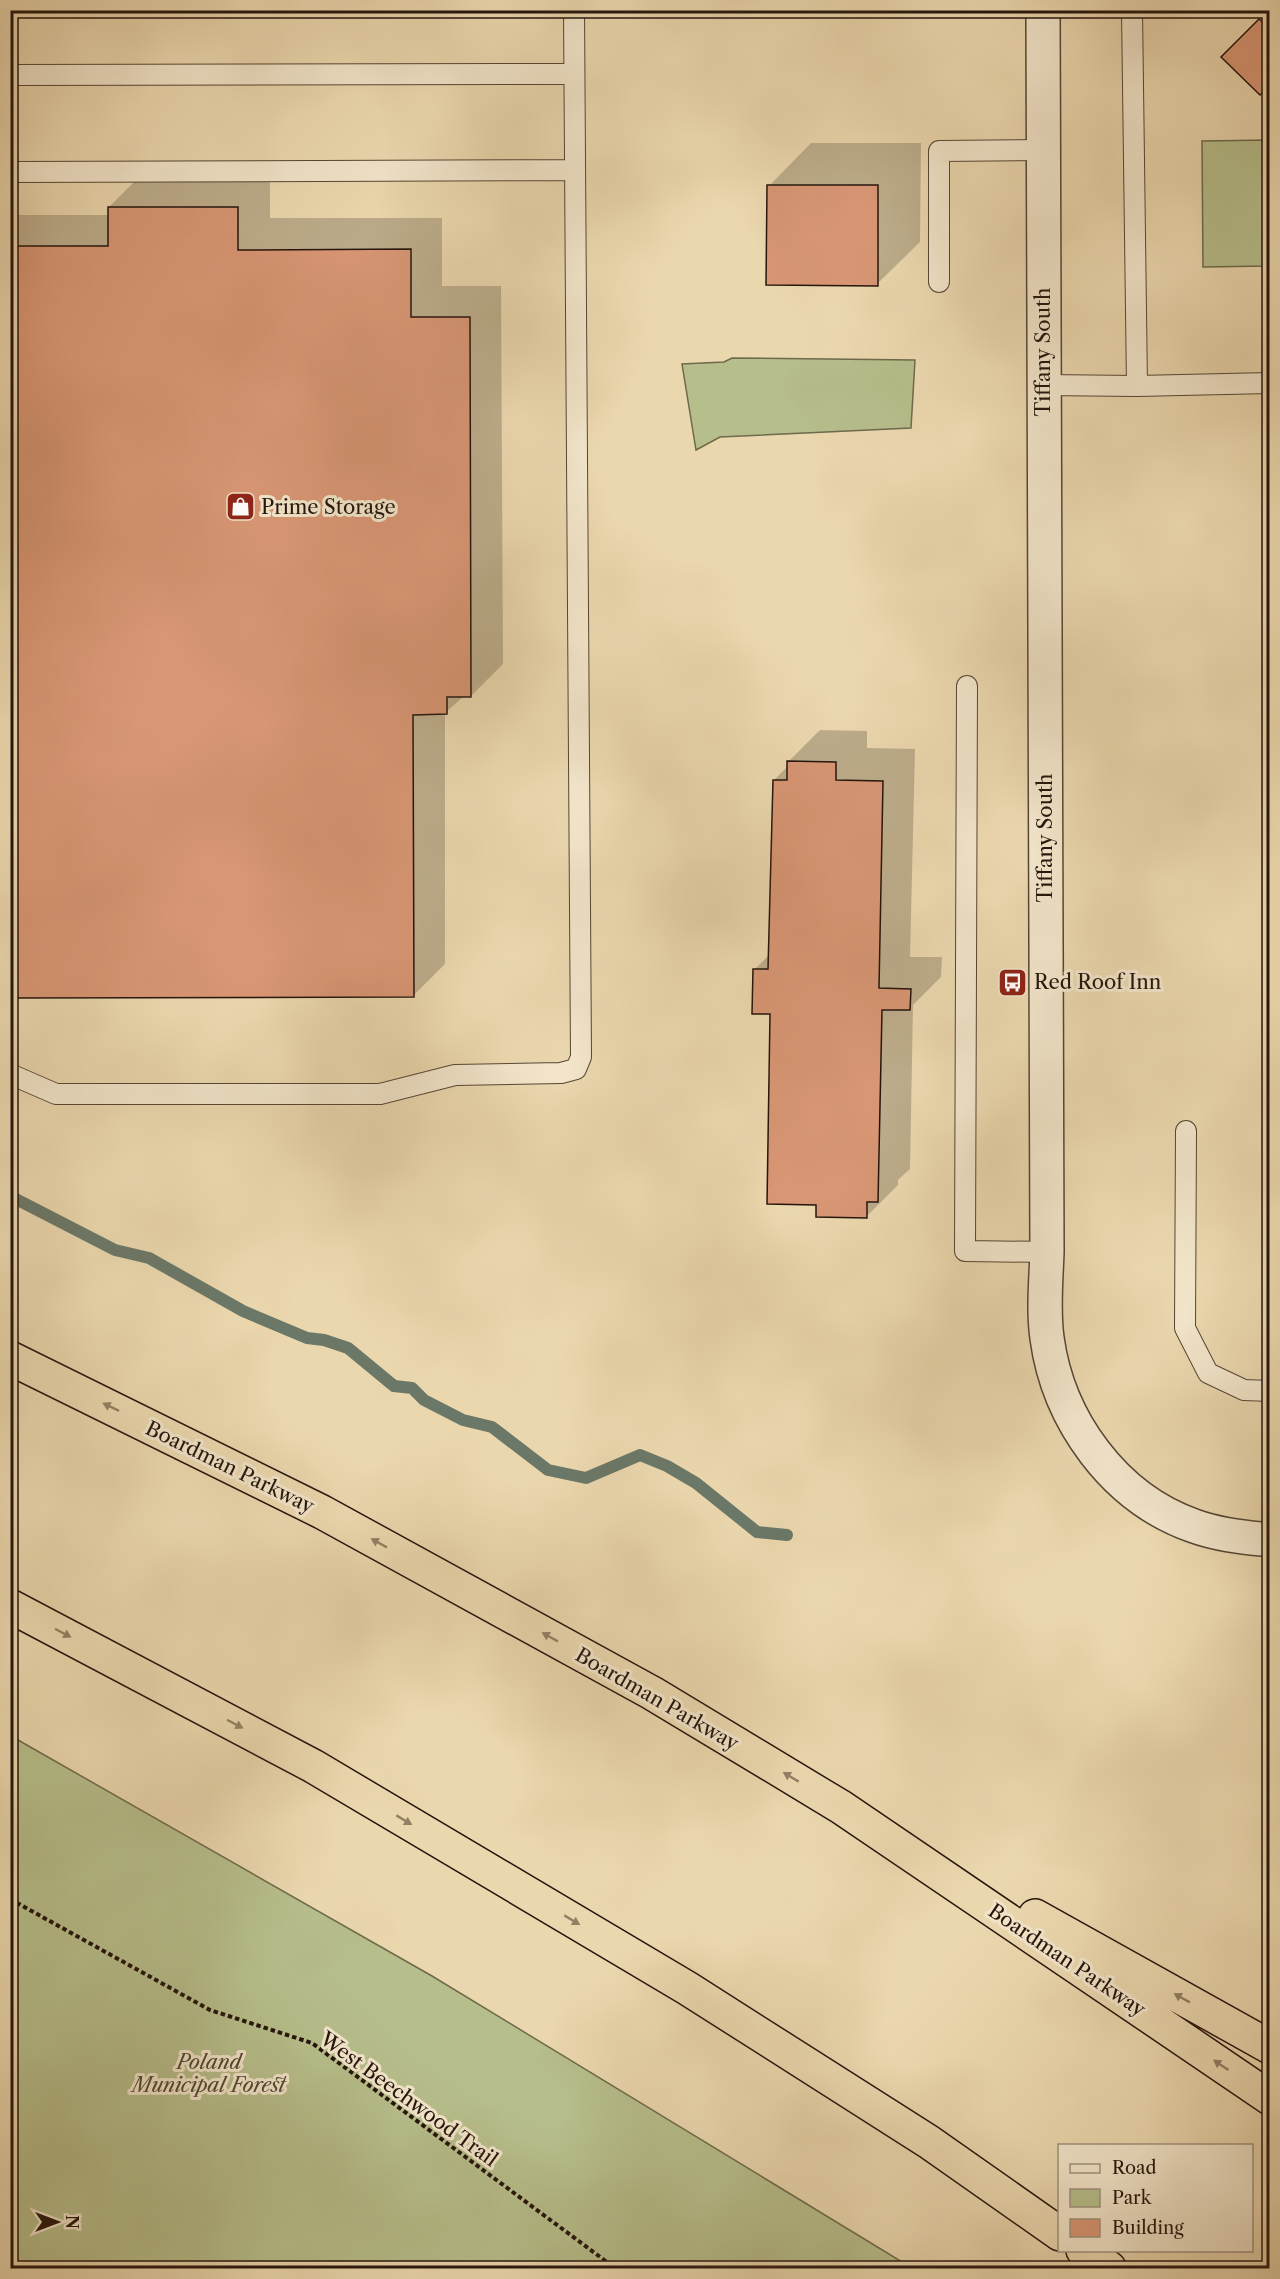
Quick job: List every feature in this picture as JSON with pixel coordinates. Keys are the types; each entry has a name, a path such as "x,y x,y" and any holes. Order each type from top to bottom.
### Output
{"highway":[{"name":"Boardman Parkway","path":"10,1358 322,1512 652,1693 841,1807 1269,2098"},
{"path":"10,1606 313,1766 687,1988 929,2142 1058,2233"},
{"path":"841,1807 1269,2047"},
{"path":"1086,2252 1109,2268"}],"street":[{"name":"Tiffany South","path":"1043,10 1047,1252 1045,1312 1047,1340 1062,1398 1080,1433 1108,1470 1150,1504 1174,1518 1230,1536 1269,1540"}],"lane":[{"path":"10,1074 56,1094 380,1094 455,1075 561,1074 576,1069 581,1058 574,10"},
{"path":"1132,10 1137,386"},
{"path":"10,75 574,74"},
{"path":"939,282 939,151 1043,150"},
{"path":"10,172 574,170"},
{"path":"1043,385 1137,386 1269,383"},
{"path":"967,686 964,1251 1047,1252"},
{"path":"1186,1131 1185,1328 1208,1373 1244,1390 1269,1391"}],"path":[{"name":"West Beechwood Trail","path":"10,1899 210,2010 312,2043 615,2268"}],"green space":[{"path":"1269,140 1269,266 1203,267 1202,141"},
{"path":"732,358 915,360 911,428 720,437 696,450 682,364 724,362"},
{"name":"Poland Municipal Forest","path":"11,1736 432,1976 912,2268 11,2268"}],"building":[{"path":"1259,19 1270,29 1270,86 1260,95 1221,57"},
{"path":"767,185 878,185 878,286 766,285"},
{"name":"Prime Storage","path":"108,207 238,207 238,250 411,249 411,317 470,317 471,697 447,697 447,714 413,715 414,997 10,998 10,246 108,246"},
{"path":"787,761 836,762 836,780 883,781 879,988 911,989 910,1010 882,1010 878,1202 867,1202 867,1218 816,1217 816,1205 767,1204 770,1014 752,1014 753,969 768,969 773,780 787,780"},
{"path":"1270,1236 1270,1322 1265,1322 1264,1237"}],"waterway":[{"path":"10,1196 115,1250 149,1258 243,1311 307,1338 324,1340 348,1348 394,1386 412,1388 424,1400 463,1420 492,1427 548,1470 586,1478 640,1455 667,1466 696,1483 757,1532 787,1535"}],"place":[{"name":"Prime Storage","path":"240,507"},
{"name":"Red Roof Inn","path":"1013,982"}]}
